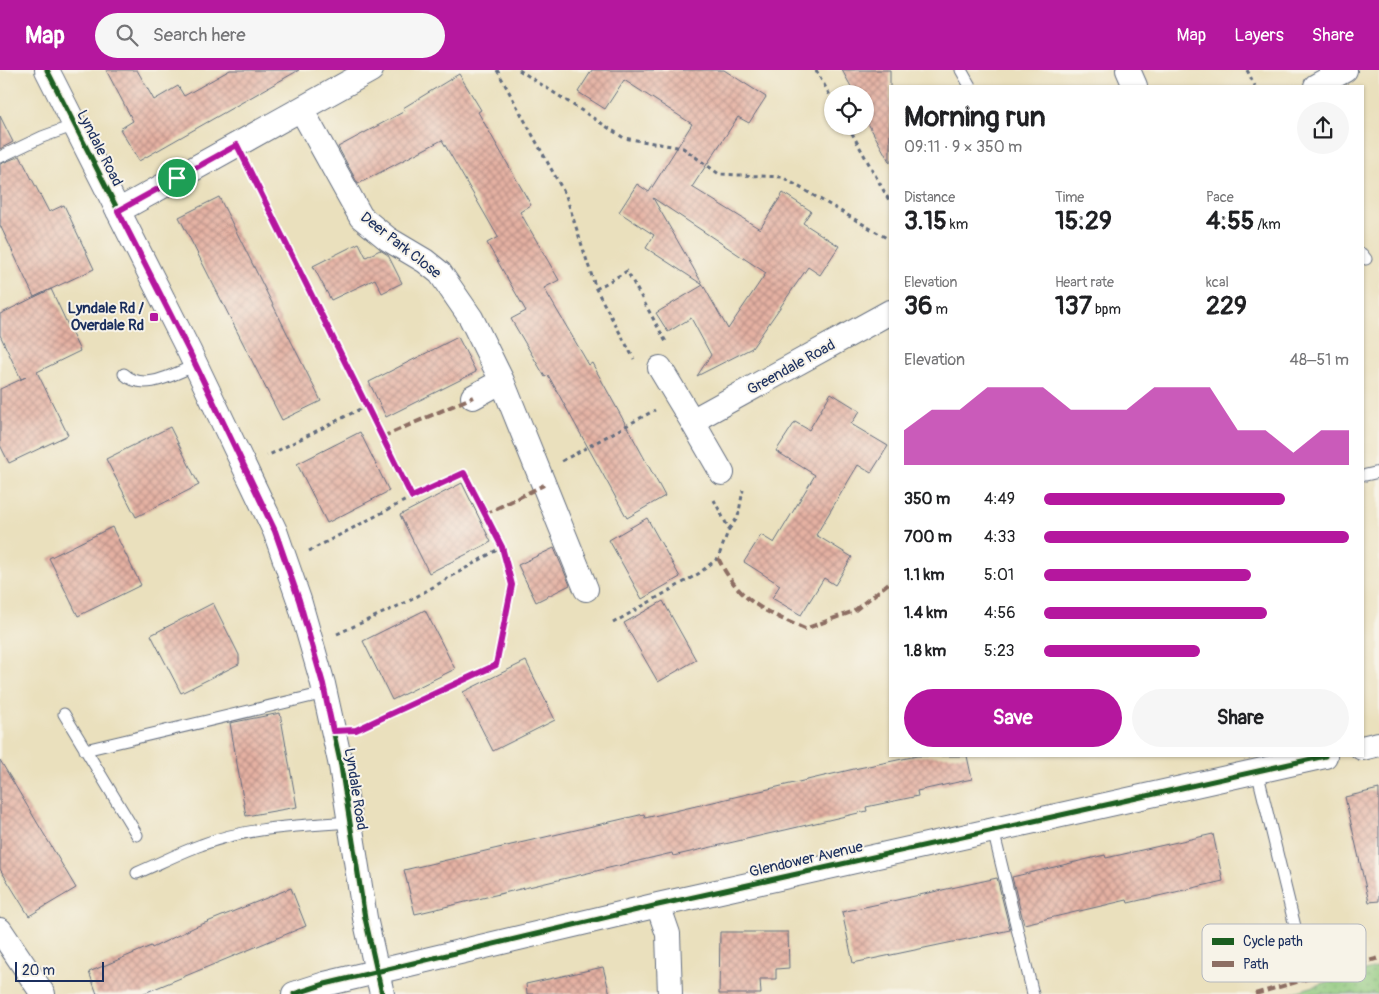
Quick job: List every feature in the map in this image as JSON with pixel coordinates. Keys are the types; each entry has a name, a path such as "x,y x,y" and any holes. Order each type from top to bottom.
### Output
{"street":[{"name":"Lyndale Road","path":"47,70 196,365 275,531 286,561 325,693 365,918 381,983"},
{"path":"118,211 371,70"},
{"path":"1128,70 1135,85"},
{"path":"1318,85 1346,70"},
{"name":"Deer Park Close","path":"301,109 361,217 388,239 426,261 440,273 471,318 502,381 586,588"},
{"name":"Greendale Road","path":"692,421 889,313"},
{"path":"660,368 703,436 722,473"},
{"path":"473,397 502,381"},
{"path":"1364,748 1379,744"},
{"name":"Glendower Avenue","path":"294,994 325,984 381,983 658,905 1320,757"},
{"path":"658,905 668,934 670,994"},
{"path":"0,930 43,994"}],"lane":[{"path":"961,70 969,85"},
{"path":"0,156 74,125"},
{"path":"124,374 129,379 154,382 196,365"},
{"path":"1366,475 1379,472"},
{"path":"85,750 325,693"},
{"path":"64,714 137,836"},
{"path":"1257,771 1294,924"},
{"path":"137,873 201,844 225,838 252,832 349,822"},
{"path":"993,830 1033,994"}],"path":[{"path":"496,70 566,196 596,289 644,378 675,358 627,271 596,289"},
{"path":"519,70 624,138 683,148 719,174 782,177 889,239"},
{"path":"816,70 824,85"},
{"path":"1247,70 1254,85"},
{"path":"853,135 889,200"},
{"path":"237,145 412,497"},
{"path":"540,473 677,397"},
{"path":"244,468 366,406"},
{"path":"286,561 311,551 412,497 464,473 502,547 512,585 496,665 356,730 333,731"},
{"path":"613,623 698,574 718,558 729,529 713,498"},
{"path":"311,642 341,633 409,601 502,547"}],"green space":[{"path":"1379,967 1379,994 1289,994 1328,982 1366,982 1366,971"}],"building":[{"path":"106,70 137,70 154,100 178,86 184,96 230,70 299,70 139,161 120,129 133,121"},
{"path":"592,70 724,70 766,97 749,123 738,117 692,187 760,229 783,193 811,211 803,223 839,246 820,275 808,267 752,348 697,376 711,355 691,318 668,332 656,313 703,285 646,248 654,235 619,212 637,184 649,192 692,124 624,80 605,109 578,92","holes":["653,198 766,273 728,329 703,285"]},
{"path":"842,70 890,70 889,161 874,134 874,85 850,85"},
{"path":"459,74 481,110 478,112 531,205 520,212 559,280 544,288 589,365 592,363 665,496 627,518 548,375 545,377 511,319 526,311 487,243 498,237 442,140 358,184 338,147 405,111 403,108"},
{"path":"0,116 13,142 0,149"},
{"path":"20,156 49,212 64,205 94,269 34,297 0,225 0,164"},
{"path":"219,197 321,401 282,420 179,217"},
{"path":"359,243 366,257 380,250 388,255 402,283 382,293 375,279 331,300 313,266"},
{"path":"51,289 80,351 37,372 68,435 9,463 0,445 0,389 26,377 21,379 0,335 0,314"},
{"path":"458,337 476,372 386,417 369,382"},
{"path":"831,393 860,411 851,424 888,446 871,473 858,465 816,535 852,557 835,585 824,578 801,615 772,598 780,585 744,562 761,535 774,543 815,475 776,451 795,422 809,430"},
{"path":"170,427 199,485 136,517 106,459"},
{"path":"360,432 389,491 327,523 297,464"},
{"path":"462,483 491,542 429,573 400,515"},
{"path":"647,518 680,577 642,599 609,540"},
{"path":"112,527 141,585 78,616 49,558"},
{"path":"554,548 570,585 536,602 518,565"},
{"path":"663,601 696,660 658,682 624,623"},
{"path":"213,603 239,655 239,664 181,693 151,635"},
{"path":"425,610 455,669 392,700 363,641"},
{"path":"526,661 555,720 493,751 463,692"},
{"path":"280,713 297,807 246,816 230,723"},
{"path":"912,757 967,757 972,779 917,791 918,796 866,807 867,811 673,856 672,853 415,914 404,870 644,814 645,818"},
{"path":"0,760 76,888 29,916 0,869"},
{"path":"1379,789 1379,901 1369,902 1345,797"},
{"path":"1213,834 1223,881 1128,903 1127,900 1024,924 1012,877 1105,855 1106,858"},
{"path":"997,878 1010,930 853,963 842,912"},
{"path":"291,888 306,926 142,994 97,994 89,972 151,946 152,948 195,927"},
{"path":"720,932 788,932 789,968 776,969 776,979 760,979 761,994 719,994"},
{"path":"603,967 610,994 527,994 526,984"}],"marked path":[{"path":"382,437 473,397"},
{"path":"485,514 544,485"},
{"path":"718,558 726,573 744,595 764,610 805,629 854,611 889,583"},
{"path":"1366,962 1379,958"},
{"path":"1255,994 1296,982"}],"cycle path":[{"path":"47,70 189,351 275,531 299,600 323,684 341,766 365,918 382,994"},
{"path":"294,994 325,984 658,905 1321,757"}],"place":[{"name":"Lyndale Rd / Overdale Rd","path":"154,317"}],"route":[{"path":"237,145 412,497 464,473 502,547 512,585 496,665 356,730 333,731 323,684 299,600 275,531 189,351 118,211 177,178 237,145"}]}
